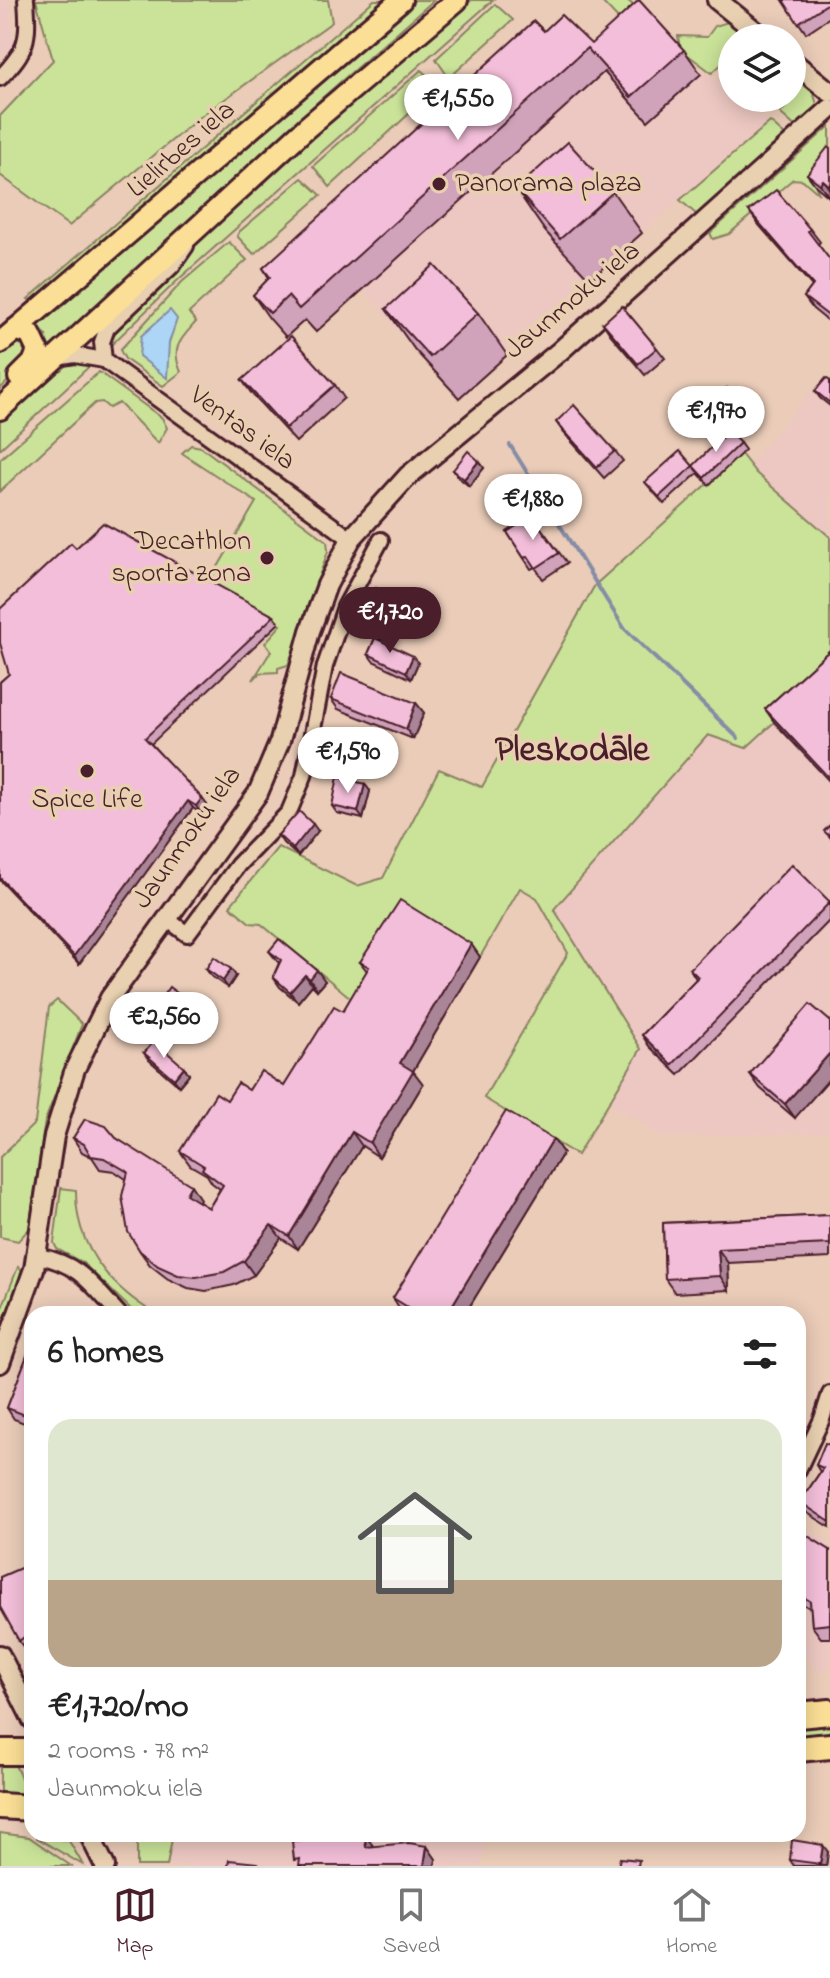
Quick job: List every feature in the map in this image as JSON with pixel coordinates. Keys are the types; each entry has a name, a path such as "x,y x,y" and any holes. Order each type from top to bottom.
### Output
{"highway":[{"path":"806,1714 830,1712"},
{"path":"806,1748 830,1746"},
{"path":"0,1752 24,1752"},
{"path":"0,1806 24,1808"}],"main road":[{"name":"Lielirbes iela","path":"0,343 401,0"},
{"path":"0,409 306,128 457,0"},
{"path":"0,395 37,358 34,337 16,329"}],"street":[{"path":"0,78 21,57 29,36 26,0"},
{"path":"717,0 747,24"},
{"path":"806,72 830,92"},
{"name":"Jaunmoku iela","path":"0,1363 38,1256 54,1136 75,1069 110,998 258,793 280,741 327,585 351,539 408,476 560,351 830,109"},
{"path":"56,358 75,355 104,360 102,342 107,328 172,266 199,226"},
{"name":"Ventas iela","path":"104,360 351,539"},
{"name":"Jaunmoku iela","path":"167,919 187,934 238,865 289,812 304,776 325,666 345,607 381,540"},
{"path":"303,660 325,666"},
{"path":"38,1256 65,1261 77,1269 112,1306"},
{"path":"806,1456 826,1421 830,1394"},
{"path":"0,1655 24,1703"},
{"path":"93,1842 105,1866"}],"shaded area":[{"path":"0,0 10,0 14,44 0,58"},
{"path":"704,71 718,82 718,112 757,112 770,122 642,233 598,184 545,231 590,280 507,355 463,307 415,350 363,290 603,72 648,121"},
{"path":"830,386 830,537 756,473 751,464 810,392 820,398"},
{"path":"830,671 830,1132 662,1137 609,1103 641,1049 554,909 708,735"},
{"path":"806,1528 830,1542 830,1671 816,1670 806,1657"},
{"path":"171,1842 486,1842 482,1866 167,1866"}],"green space":[{"path":"36,0 328,0 332,22 200,117 69,226 0,175 0,116 53,60"},
{"path":"374,0 386,0 32,302 28,299"},
{"path":"415,0 434,0 322,98 48,355 46,335 36,324"},
{"path":"472,0 493,0 179,279 109,347 112,329 171,274 204,233 388,65"},
{"path":"606,0 627,0 638,9 620,21 603,3"},
{"path":"495,4 513,20 449,78 436,59"},
{"path":"718,25 718,67 712,73 680,49 678,36 707,37"},
{"path":"421,70 439,86 330,187 313,166"},
{"path":"806,83 812,88 818,108 798,129 780,113 806,112"},
{"path":"770,122 787,137 697,215 680,200"},
{"path":"830,126 830,169 816,187 819,194 803,180 793,179 729,234 713,239 710,233"},
{"path":"302,178 321,195 254,254 237,236 239,232"},
{"path":"229,242 247,260 189,313 196,322 177,350 181,372 163,386 125,359 120,350 182,282"},
{"path":"15,342 29,348 26,364 0,389 0,356"},
{"path":"71,361 94,362 0,449 0,421"},
{"path":"99,372 162,418 167,428 158,443 119,403 109,408 102,402 95,403 0,491 0,459"},
{"name":"Decathlon sporta zona","path":"191,445 201,447 327,541 328,551 288,665 278,668 278,672 260,673 253,680 271,651 265,643 281,625 208,584 256,502 182,453"},
{"path":"741,454 756,473 830,537 830,671 746,748 708,735 554,909 641,1049 577,1155 484,1098 568,953 537,898 520,888 480,957 352,999 261,924 250,923 230,906 278,847 357,886 383,878 439,769 482,787 595,585"},
{"path":"57,1000 82,1024 45,1121 29,1229 18,1241 0,1237 0,1157 35,1123 49,1007"},
{"path":"61,1188 76,1190 81,1227 95,1258 117,1285 143,1306 128,1306 83,1263 57,1249 54,1243"},
{"path":"18,1267 24,1273 0,1341 0,1313"},
{"path":"830,1721 830,1733 806,1735 806,1723"},
{"path":"0,1763 14,1763 24,1784 24,1795 0,1795"},
{"path":"0,1833 24,1836 24,1842 36,1842 71,1866 0,1866"},
{"path":"44,1842 70,1842 83,1865"},
{"path":"137,1842 171,1842 167,1866 137,1866"}],"water":[{"path":"170,310 177,319 169,343 167,378 139,356 141,336"}],"building":[{"path":"639,0 684,50 631,97 587,48 299,309 288,296 270,313 253,295 270,277 263,268 534,21 544,31 561,15 591,44"},
{"path":"783,0 830,0 830,2 798,23"},
{"path":"568,142 613,192 560,239 516,189"},
{"path":"828,147 830,186 823,180 820,184 807,174"},
{"path":"776,190 810,229 808,231 830,260 830,317 804,297 813,285 749,211"},
{"path":"434,265 478,313 430,357 386,309"},
{"path":"622,306 657,348 638,364 603,323"},
{"path":"291,336 335,385 286,428 242,380"},
{"path":"826,378 830,381 830,403 815,391"},
{"path":"727,388 737,396 715,422 705,414"},
{"path":"574,405 615,451 597,467 556,422"},
{"path":"728,431 740,443 704,478 693,466"},
{"path":"468,451 479,461 464,479 453,470"},
{"path":"680,451 693,466 659,497 645,482"},
{"path":"532,516 559,553 536,568 528,556 524,558 507,532"},
{"name":"Spice Life","path":"103,523 274,616 145,738 202,798 196,806 188,801 74,956 0,878 0,682 9,674 0,643 0,609 71,543 76,548"},
{"path":"376,588 394,597 376,634 365,629 369,622 362,618"},
{"path":"375,638 413,656 406,672 368,654"},
{"path":"830,650 830,779 765,709"},
{"path":"341,673 416,703 406,729 331,699"},
{"path":"338,777 365,784 358,812 332,806"},
{"path":"299,811 313,824 293,849 278,835"},
{"path":"792,864 830,902 672,1065 642,1035 698,977 690,969"},
{"path":"400,900 471,944 400,1063 413,1071 370,1143 352,1132 289,1236 271,1225 244,1261 224,1272 196,1277 178,1275 158,1266 140,1251 128,1232 122,1196 128,1172 104,1158 91,1156 84,1144 73,1138 85,1119 106,1126 116,1138 191,1185 186,1194 209,1208 223,1185 202,1169 204,1166 180,1151 216,1093 227,1100 238,1083 249,1090 261,1071 284,1086 334,1006 343,1011 369,967 360,962"},
{"path":"279,939 317,970 310,979 305,975 290,992 273,977 281,960 269,951"},
{"path":"214,957 231,969 223,981 206,969"},
{"path":"169,987 189,1002 183,1012 174,1006 167,1018 154,1009"},
{"path":"810,1004 830,1021 830,1053 785,1104 750,1074"},
{"path":"154,1041 184,1067 174,1079 144,1053"},
{"path":"506,1111 553,1139 452,1306 406,1306 393,1298"},
{"path":"830,1215 830,1244 718,1249 720,1276 665,1279 663,1223"},
{"path":"24,1364 24,1415 7,1408"},
{"path":"825,1443 830,1445 830,1522 806,1506 806,1493 823,1468 816,1465"},
{"path":"806,1535 830,1550 830,1624 812,1626 810,1601 806,1599"},
{"path":"24,1566 24,1637 19,1641 0,1607 0,1577"},
{"path":"292,1842 365,1842 366,1847 409,1843 427,1846 424,1866 299,1866 300,1859 294,1860"},
{"path":"792,1842 823,1845 820,1864 790,1860"},
{"path":"620,1858 639,1860 638,1866 618,1866"},
{"path":"229,1860 258,1863 257,1866 228,1866"}],"waterway":[{"path":"510,445 624,628 738,738"}],"place":[{"name":"Panorama plaza","path":"439,184"},
{"name":"Decathlon sporta zona","path":"267,558"},
{"name":"Spice Life","path":"87,771"}],"district":[{"name":"Pleskodāle","path":"572,751"}]}
